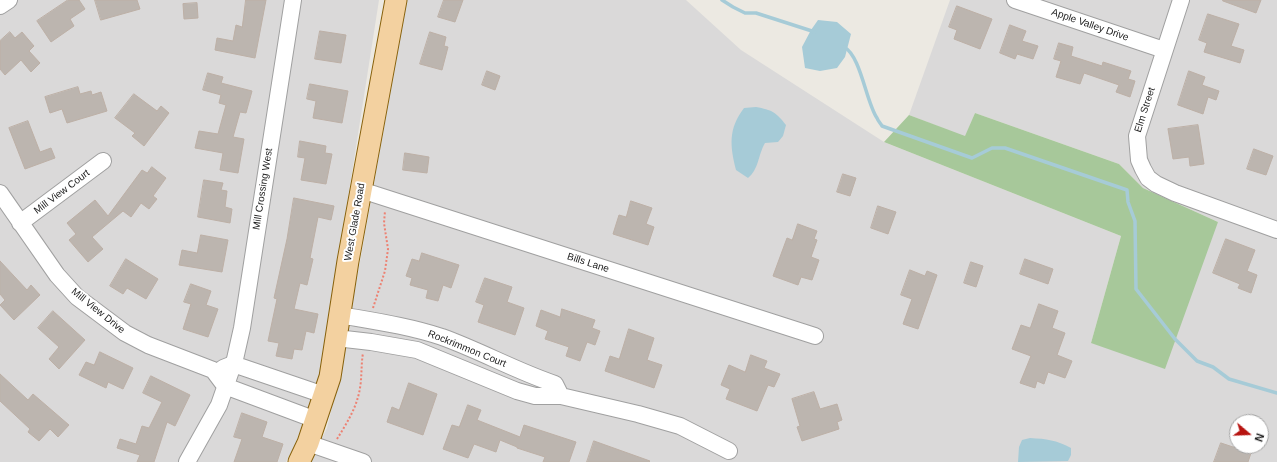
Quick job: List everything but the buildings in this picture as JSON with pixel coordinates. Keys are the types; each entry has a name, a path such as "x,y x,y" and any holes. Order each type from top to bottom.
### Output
{"main road":[{"name":"West Glade Road","path":"299,462 308,443 330,377 348,261 396,0"}],"street":[{"path":"0,6 10,0"},
{"name":"Mill Crossing West","path":"187,462 219,405 242,328 292,0"},
{"name":"Apple Valley Drive","path":"1015,0 1164,50"},
{"name":"Elm Street","path":"1181,0 1137,136 1139,160 1148,178 1156,184 1175,193 1277,230"},
{"name":"Mill View Court","path":"20,222 103,161"},
{"name":"Bills Lane","path":"361,190 815,336"},
{"name":"Mill View Drive","path":"0,193 57,275 77,297 119,329 148,345 229,375"},
{"name":"Rockrimmon Court","path":"340,315 400,326 445,338 490,356 534,377 555,384 561,396"},
{"path":"397,346 400,326"},
{"name":"Rockrimmon Court","path":"336,338 417,350 517,391 536,396 561,396 638,414 680,426 729,451"},
{"path":"438,358 445,338"},
{"path":"481,376 490,356"},
{"path":"229,375 324,395"},
{"path":"229,375 316,420"},
{"path":"308,443 363,462"}],"shaded area":[{"path":"0,0 379,0 320,377 295,444 286,462 0,462"},
{"path":"407,0 686,0 741,50 884,142 1121,236 1091,343 1218,222 1143,188 1119,164 975,113 965,137 909,115 950,0 1277,0 1277,462 310,462 327,428 339,378"}],"green space":[{"path":"975,113 1119,164 1143,188 1218,222 1165,369 1091,343 1121,236 884,142 909,115 965,136"}],"water":[{"path":"818,20 837,22 851,34 845,57 837,68 820,71 805,68 802,47"},
{"path":"756,107 773,112 786,125 783,136 778,142 765,143 756,166 748,178 736,170 732,153 732,138 735,123 744,108"},
{"path":"1030,438 1051,440 1071,448 1071,455 1068,461 1018,462 1019,447 1022,440"}],"waterway":[{"path":"722,0 745,13 756,13 815,32"},
{"path":"844,47 850,52 855,60 873,111 882,126 972,158 992,148 1005,148 1127,190 1128,202 1135,221 1136,289 1175,339 1197,361 1213,367 1229,379 1277,393"}]}
